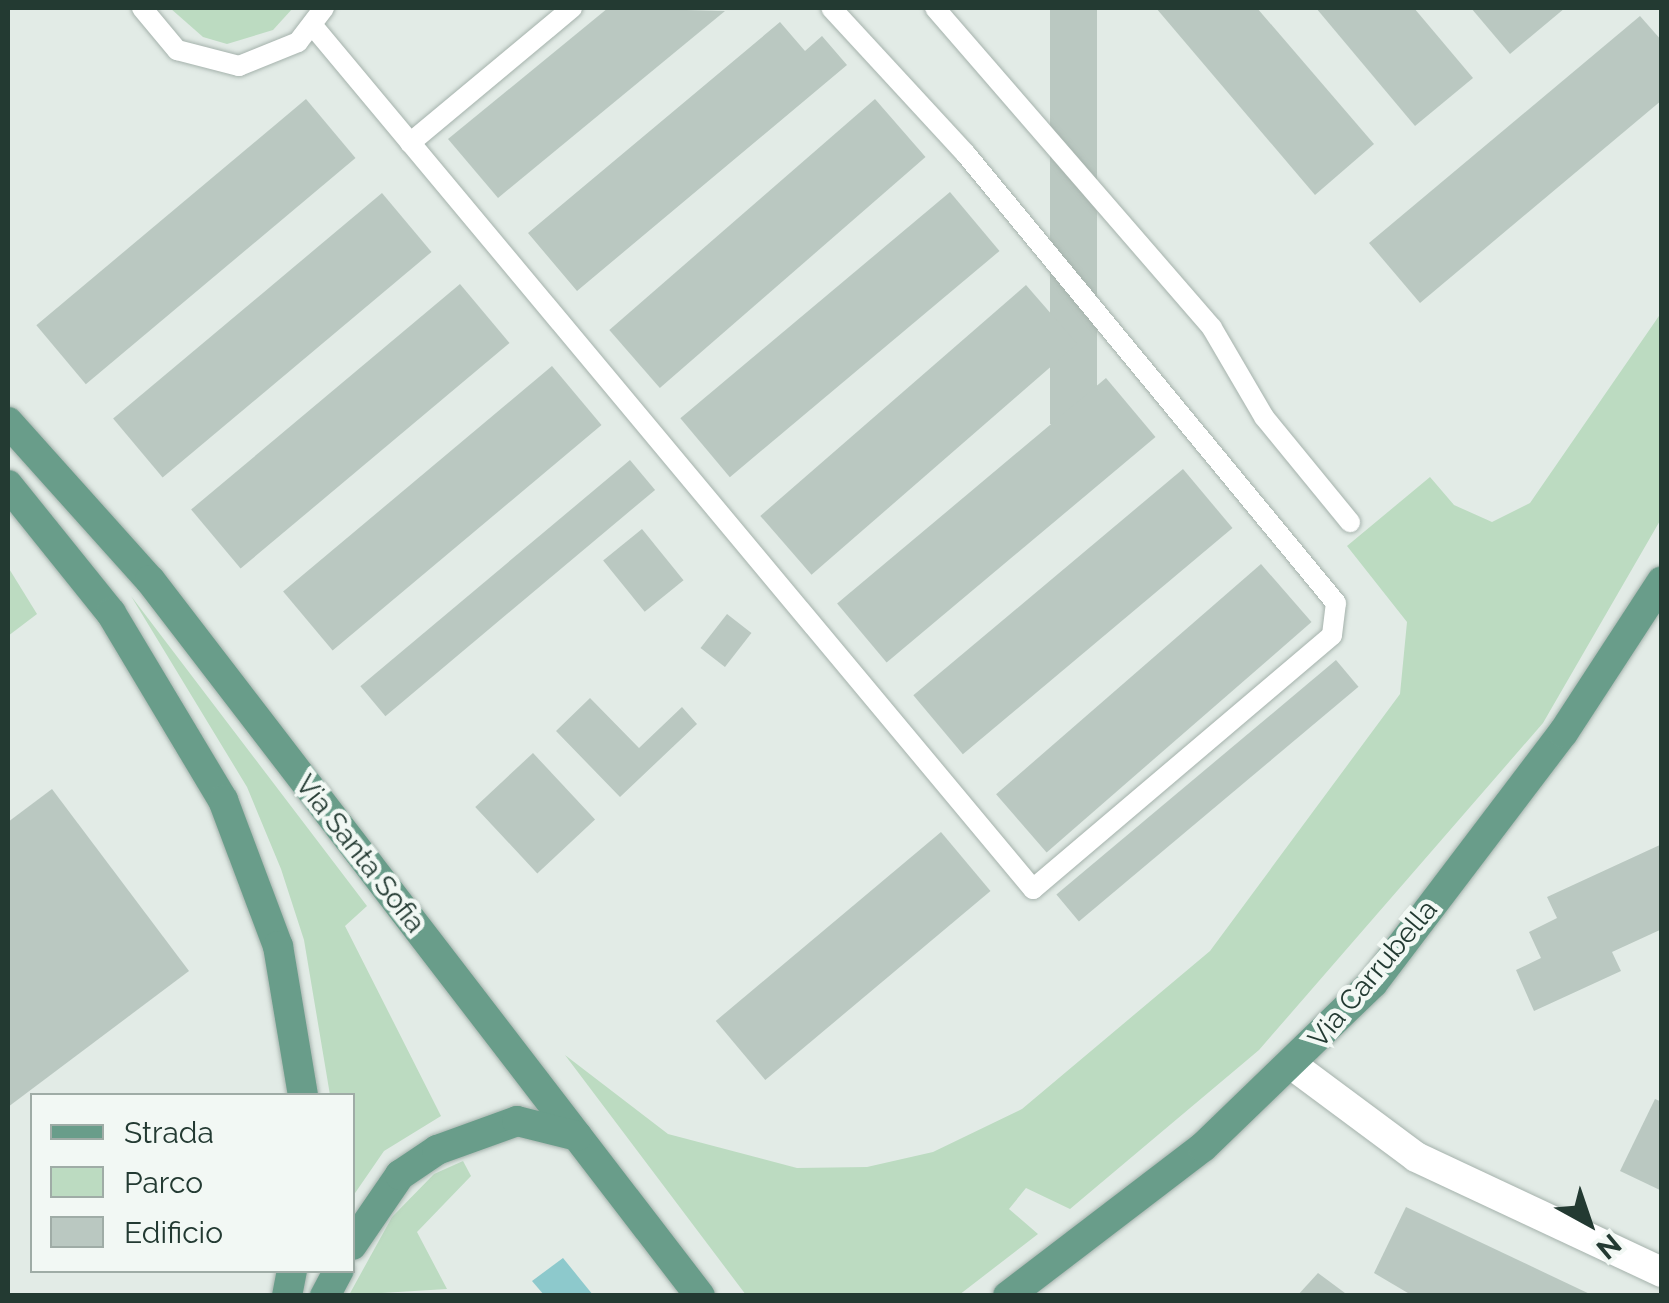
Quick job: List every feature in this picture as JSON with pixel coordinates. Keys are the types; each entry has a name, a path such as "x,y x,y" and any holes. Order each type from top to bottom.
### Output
{"main road":[{"name":"Via Santa Sofia","path":"8,422 150,580 700,1296"},
{"path":"8,485 111,613 222,800 278,946 302,1093"},
{"name":"Via Carrubella","path":"1008,1296 1295,1067 1373,983 1551,748 1662,580"},
{"path":"355,1240 400,1176 437,1150 517,1121 577,1136"},
{"path":"325,1296 337,1273"}],"street":[{"path":"1295,1067 1416,1157 1662,1272"}],"lane":[{"path":"142,8 178,50 218,65 260,62 319,17 410,143 1033,889 1332,635 1336,603 939,123 831,8"},
{"path":"410,143 572,8"},
{"path":"935,8 1212,328 1264,418 1350,522"}],"green space":[{"path":"170,8 293,8 273,30 227,44 203,37"},
{"path":"1661,313 1661,519 1543,723 1259,1050 1070,1209 1026,1188 1009,1209 1038,1234 959,1295 746,1295 565,1055 668,1134 797,1168 867,1167 933,1152 1022,1109 1210,951 1400,694 1407,622 1347,546 1430,477 1454,505 1492,522 1530,503"},
{"path":"8,567 37,614 8,636"},
{"path":"131,596 367,906 345,926 441,1116 384,1151 355,1193 355,1093 330,1093 304,940 281,869 247,787"},
{"path":"463,1161 471,1176 417,1232 447,1289 349,1295 392,1217 434,1174"}],"water":[{"path":"563,1258 593,1295 544,1295 532,1281"}],"building":[{"path":"608,8 725,11 498,198 448,139"},
{"path":"1050,8 1097,8 1097,424 1050,424"},
{"path":"1156,8 1257,8 1374,144 1315,195"},
{"path":"1316,8 1414,8 1473,78 1415,126"},
{"path":"1471,8 1565,8 1510,54"},
{"path":"1640,16 1662,41 1662,100 1420,303 1369,243"},
{"path":"780,22 805,51 822,36 847,65 577,291 528,233"},
{"path":"306,99 355,158 86,384 36,325"},
{"path":"875,99 926,157 660,388 609,330"},
{"path":"950,192 999,251 730,477 680,418"},
{"path":"382,193 431,252 163,478 113,419"},
{"path":"460,284 509,343 241,569 191,510"},
{"path":"1026,285 1077,344 812,575 760,516"},
{"path":"552,366 601,425 333,651 283,592"},
{"path":"1106,378 1155,437 887,663 837,604"},
{"path":"630,460 655,490 385,716 360,686"},
{"path":"1183,469 1232,528 963,754 913,695"},
{"path":"642,529 684,580 645,612 603,560"},
{"path":"1261,564 1312,622 1047,852 996,794"},
{"path":"727,614 751,633 725,667 701,648"},
{"path":"1336,660 1358,687 1079,921 1056,895"},
{"path":"590,698 639,748 682,707 697,724 620,797 556,731"},
{"path":"533,753 595,820 537,873 475,807"},
{"path":"52,789 189,971 8,1107 8,822"},
{"path":"941,832 990,891 765,1080 716,1021"},
{"path":"1662,844 1662,929 1612,952 1621,971 1534,1011 1516,970 1541,958 1529,932 1557,918 1547,897"},
{"path":"1655,1099 1662,1102 1662,1191 1620,1171"},
{"path":"1406,1207 1594,1296 1413,1296 1374,1273"},
{"path":"1318,1273 1349,1296 1297,1296"}]}
